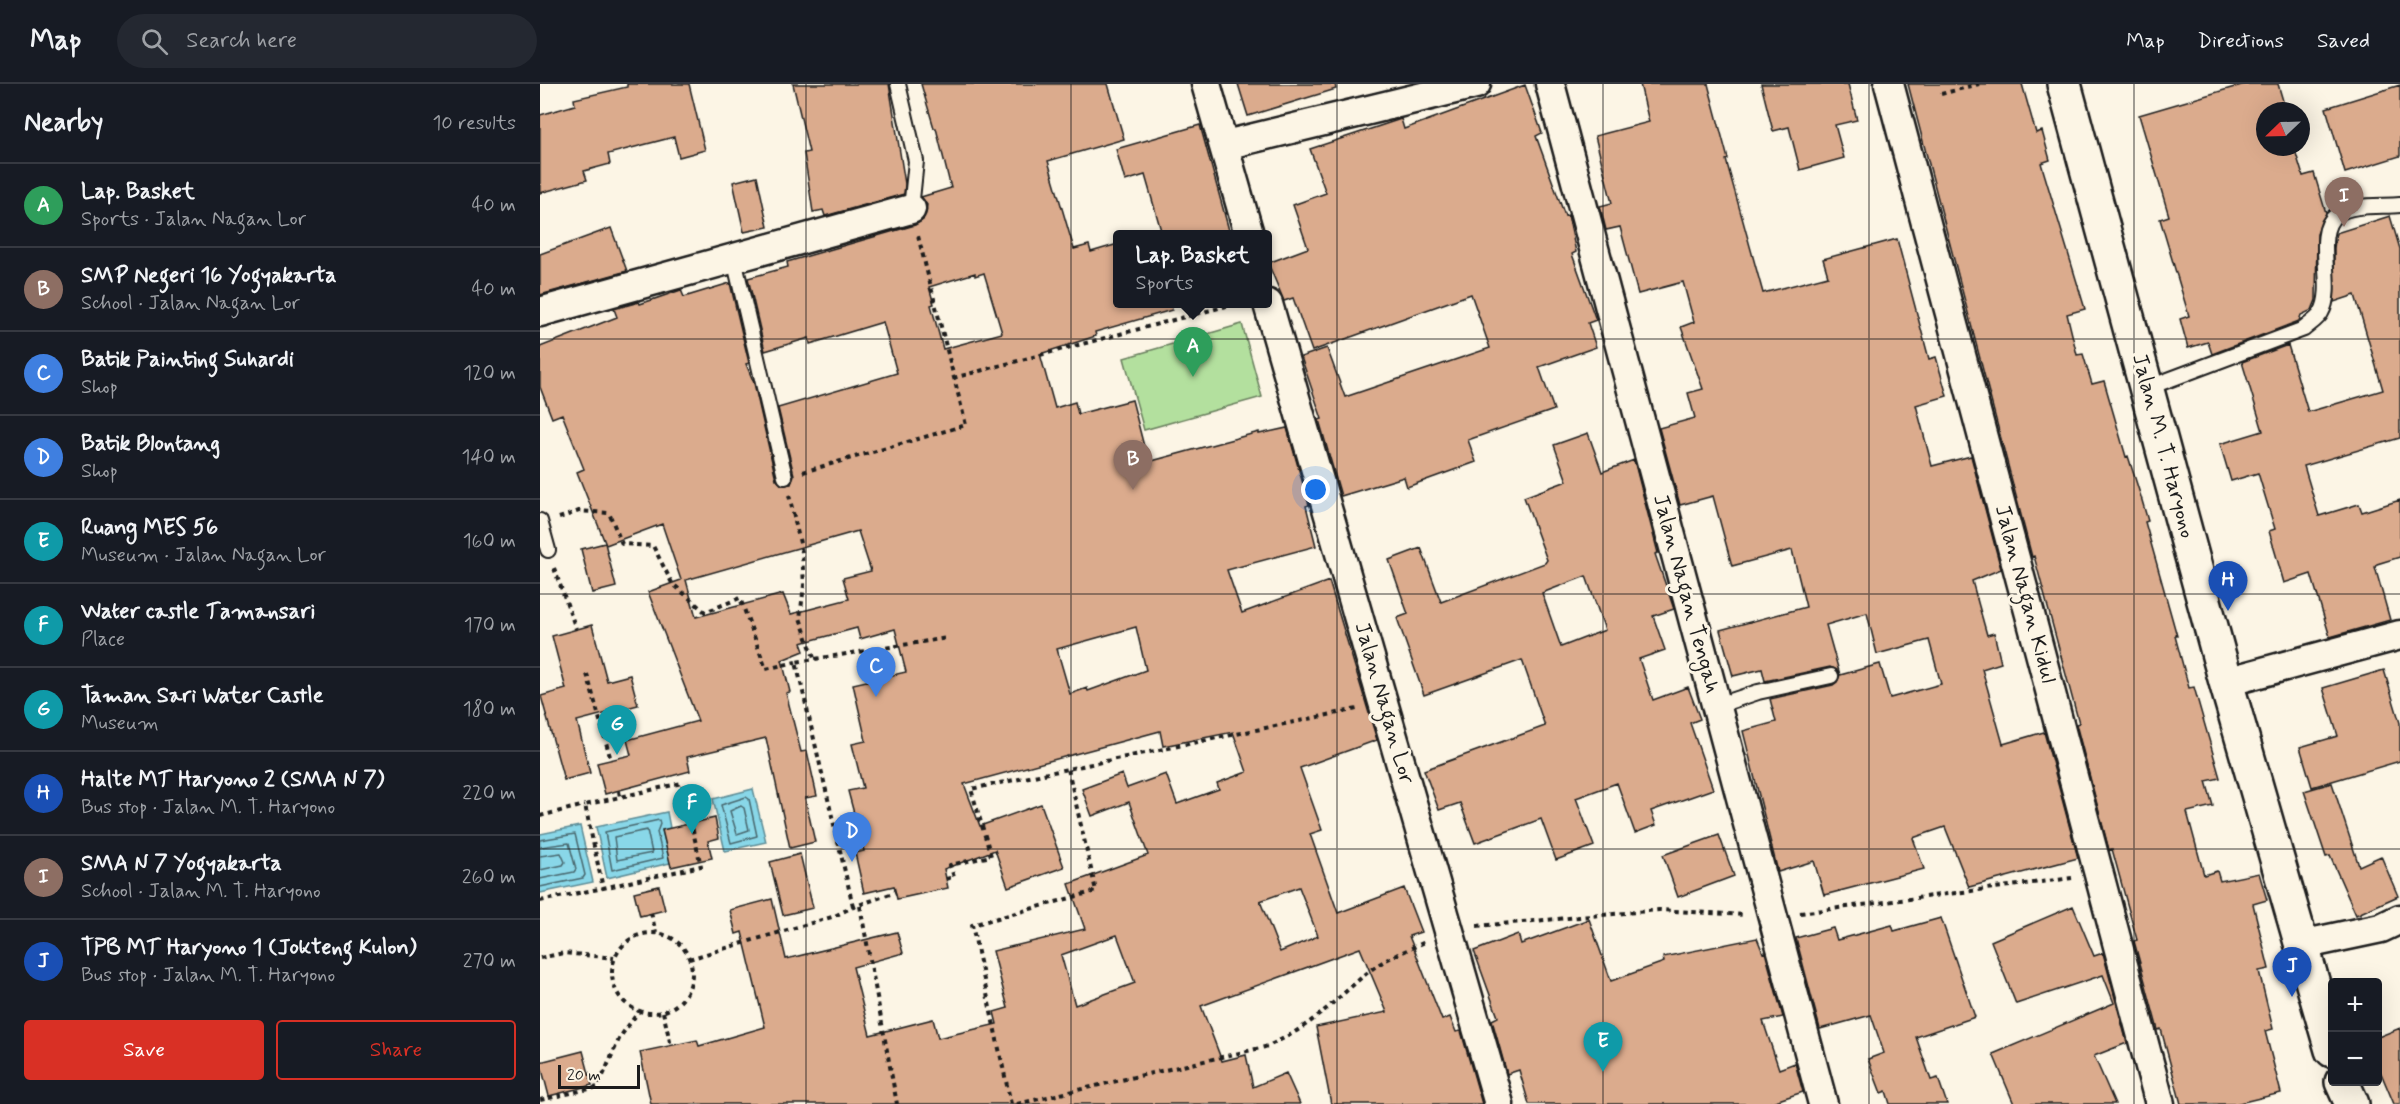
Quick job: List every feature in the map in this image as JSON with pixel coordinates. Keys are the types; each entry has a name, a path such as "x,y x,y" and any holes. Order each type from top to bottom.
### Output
{"main road":[{"name":"Jalan M. T. Haryono","path":"2064,84 2226,682 2328,1036"}],"street":[{"path":"1206,84 1248,230"},
{"path":"1225,145 1476,84"},
{"name":"Jalan Nagan Tengah","path":"1550,84 1823,1104"},
{"name":"Jalan Nagan Kidul","path":"1889,84 2160,1104"},
{"path":"540,312 911,209"},
{"name":"Jalan Nagan Lor","path":"1269,308 1499,1104"},
{"path":"2226,682 2400,635"},
{"path":"2301,945 2381,928 2400,919"}],"lane":[{"path":"898,84 916,161 911,209"},
{"path":"2147,388 2304,329 2321,315 2327,298 2325,231 2336,215 2350,209 2400,206"},
{"path":"734,259 785,477"},
{"path":"541,523 548,550"},
{"path":"1716,706 1758,692 1831,676"}],"path":[{"path":"1941,94 1979,84"},
{"path":"814,658 800,618 804,585 802,552 785,477 966,425 911,209"},
{"path":"953,378 1215,308"},
{"path":"541,523 579,511 609,513 622,544 653,546 672,583 705,612 740,598 766,669 814,658 947,638"},
{"path":"548,550 576,629"},
{"path":"796,662 853,906"},
{"path":"587,674 610,760"},
{"path":"946,879 954,877 950,865 991,856 971,789 1384,703"},
{"path":"1011,1104 972,925 1096,891 1068,769"},
{"path":"540,816 682,783 701,866 540,902"},
{"path":"619,790 620,797"},
{"path":"585,805 603,888"},
{"path":"689,959 835,916 853,906 860,906 896,892"},
{"path":"860,906 897,1104"},
{"path":"651,913 656,933"},
{"path":"1017,1104 1274,1044 1290,1037 1323,1015 1369,972 1449,929"},
{"path":"656,933 676,941 689,959 692,974 689,987 682,1000 663,1012 639,1011 625,1003 615,990 612,974 614,958 622,946 634,937 656,933"},
{"path":"540,958 564,953 614,958"},
{"path":"540,1100 598,1087 620,1037 639,1011"},
{"path":"663,1012 671,1046"}],"green space":[{"path":"1242,324 1262,397 1144,430 1124,358"}],"water":[{"path":"753,789 766,842 725,851 713,799"},
{"path":"667,812 670,828 662,830 667,850 678,861 607,878 596,827"},
{"path":"580,826 593,882 540,893 540,834"}],"building":[{"path":"627,84 689,84 705,150 679,157 674,137 608,154 610,164 584,171 587,180 540,193 540,115 575,105 574,99 627,87"},
{"path":"793,84 889,84 905,184 904,194 825,216 823,210 813,212 804,153 809,152"},
{"path":"921,84 1108,84 1124,139 1048,161 1074,249 1089,245 1091,252 1113,245 1113,308 1172,308 1172,310 1095,332 1096,336 1040,354 1055,408 1075,402 1078,414 1132,400 1148,462 1259,432 1259,434 1287,428 1309,505 1306,506 1316,546 1227,570 1242,613 1329,581 1377,740 1300,768 1322,830 1310,834 1338,913 1404,888 1421,932 1409,936 1442,1020 1450,1017 1456,1032 1461,1031 1482,1104 1331,1104 1316,1027 1387,1012 1360,948 1201,1006 1222,1061 1246,1055 1253,1087 1286,1073 1300,1104 651,1104 640,1052 697,1040 699,1046 765,1027 742,932 736,934 730,910 772,899 786,959 897,932 903,953 853,967 870,1035 933,1019 938,1038 997,1024 994,1012 1008,1008 993,951 1085,929 1069,884 1148,855 1129,802 1092,816 1082,789 1122,774 1127,788 1166,774 1177,804 1219,789 1217,783 1247,772 1233,732 1163,746 1160,731 964,784 980,826 1041,804 1064,867 1008,887 995,850 944,869 948,888 897,899 894,886 864,893 855,853 864,851 848,791 863,788 852,744 866,741 853,684 906,672 895,629 860,639 857,628 801,643 804,651 782,660 790,692 786,693 801,752 807,751 817,796 805,798 815,842 790,848 766,738 687,757 690,771 605,794 597,763 631,755 627,740 698,721 648,592 681,580 662,524 606,545 577,472 584,469 562,414 552,418 540,387 540,347 617,317 614,309 639,302 640,304 681,290 684,297 730,283 749,363 746,364 754,383 776,479 782,485 791,484 794,475 778,408 897,373 883,322 810,344 809,338 765,351 748,278 788,267 787,262 915,225 923,220 927,205 921,197 951,188 936,128 934,128","holes":["975,273 975,276 984,273 1002,333 943,349 931,305 934,304 929,287","858,531 871,571 843,578 849,599 791,614 783,594 696,617 686,580","1136,627 1146,670 1088,691 1087,688 1070,694 1057,649","1299,887 1318,936 1280,952 1260,901","1117,935 1135,983 1075,1005 1061,955"]},
{"path":"1238,84 1335,84 1336,89 1248,116"},
{"path":"1640,84 1708,84 1728,159 1726,160 1763,293 1828,276 1823,259 1897,239 1929,359 1936,357 1947,396 1916,405 1932,466 1971,456 2001,569 1972,581 1987,635 1994,633 2001,663 1982,669 2003,744 2044,732 2078,858 1969,887 1945,827 1913,838 1924,869 1824,895 1814,861 1778,872 1743,731 1776,722 1770,699 1833,685 1840,675 1837,670 1830,667 1765,681 1762,669 1733,676 1720,630 1806,607 1792,550 1732,566 1713,496 1680,505 1659,428 1695,418 1688,393 1703,389 1681,327 1694,322 1683,282 1638,294 1620,227 1606,230 1600,206 1612,203 1595,136 1649,122","holes":["1867,613 1877,654 1929,640 1941,684 1890,698 1880,664 1840,675 1826,625"]},
{"path":"1761,84 1848,84 1857,120 1835,125 1844,158 1800,170 1789,127 1773,131"},
{"path":"1908,84 2022,84 2036,133 2042,131 2050,160 2041,163 2085,309 2067,314 2077,355 2083,354 2092,384 2104,381 2148,521 2145,522 2189,688 2194,687 2220,778 2206,781 2213,806 2187,812 2204,875 2217,871 2220,881 2259,873 2267,900 2253,904 2269,969 2259,971 2273,1029 2265,1031 2281,1093 2235,1104 2181,1104 2161,1029 2158,1030 2134,941 2137,940 2112,849 2109,850 2076,724 2079,723 2034,556 2032,557"},
{"path":"2245,84 2278,84 2283,102 2256,102 2256,156 2297,156 2303,176 2314,173 2326,213 2317,234 2316,300 2312,310 2301,315 2299,321 2212,354 2208,342 2188,348 2180,319 2189,316 2160,219 2169,216 2139,115"},
{"path":"1525,85 1542,133 1536,136 1565,216 1568,215 1576,252 1572,254 1596,320 1588,323 1596,347 1539,367 1554,410 1468,440 1476,462 1407,487 1404,477 1341,496 1319,420 1322,419 1301,357 1327,348 1345,397 1490,348 1471,294 1312,351 1293,298 1284,301 1272,272 1272,262 1308,248 1293,205 1326,193 1310,149 1401,119 1404,129"},
{"path":"2400,85 2400,156 2345,173 2326,108"},
{"path":"1200,125 1229,230 1161,230 1145,175 1125,181 1116,149"},
{"path":"757,176 768,227 744,232 733,182"},
{"path":"2390,216 2400,249 2400,438 2304,466 2319,516 2359,504 2362,512 2400,500 2400,557 2377,564 2375,567 2390,620 2330,637 2311,574 2284,583 2269,531 2275,529 2258,473 2231,481 2220,444 2263,431 2242,362 2288,345 2308,412 2383,390 2355,295 2334,302 2334,248 2336,233"},
{"path":"611,228 627,271 540,295 540,254"},
{"path":"1588,433 1602,472 1634,460 1658,553 1655,554 1674,609 1653,616 1665,650 1639,659 1653,700 1688,687 1700,719 1690,723 1713,789 1651,811 1656,825 1635,833 1617,783 1576,798 1594,846 1556,860 1541,819 1475,843 1460,803 1439,810 1424,770 1545,726 1522,660 1424,695 1397,618 1408,614 1389,560 1421,548 1441,602 1545,563 1547,560 1524,497 1567,481 1554,445","holes":["1586,576 1605,630 1561,647 1542,593"]},
{"path":"605,543 616,587 592,593 581,549"},
{"path":"592,625 607,681 630,675 638,705 577,721 590,773 564,780 541,696 566,689 552,636"},
{"path":"2384,670 2400,723 2400,761 2312,787 2300,747 2338,736 2323,688"},
{"path":"2332,783 2359,866 2381,856 2398,896 2356,915 2330,856 2326,857 2304,791"},
{"path":"715,818 719,838 708,841 712,858 671,867 662,830"},
{"path":"1719,835 1734,876 1678,897 1663,855"},
{"path":"800,854 813,908 783,915 770,862"},
{"path":"659,886 665,910 640,916 634,892"},
{"path":"2073,906 2094,956 2103,953 2127,1043 2094,1056 2115,1104 2014,1104 1993,1054 2114,1003 2103,975 2016,1004 1991,941"},
{"path":"1941,918 1975,1017 1916,1037 1931,1080 1938,1078 1947,1104 1890,1104 1886,1091 1881,1093 1868,1059 1884,1053 1871,1015 1820,1029 1796,938 1833,928 1837,940 1892,925 1894,931"},
{"path":"1589,919 1611,981 1664,962 1663,957 1757,938 1763,953 1765,952 1783,1017 1763,1021 1779,1069 1795,1063 1803,1092 1766,1104 1529,1104 1519,1070 1507,1074 1492,1020 1498,1017 1474,951 1518,934 1521,944"},
{"path":"2400,1028 2400,1104 2394,1104 2382,1076 2382,1035"},
{"path":"583,1051 592,1085 549,1096 540,1062"}],"place":[{"name":"SMA N 7 Yogyakarta","path":"2344,227"},
{"name":"Lap. Basket","path":"1193,377"},
{"name":"SMP Negeri 16 Yogyakarta","path":"1133,490"},
{"name":"Halte MT Haryono 2 (SMA N 7)","path":"2228,611"},
{"name":"Batik Painting Suhardi","path":"876,697"},
{"name":"Taman Sari Water Castle","path":"617,755"},
{"name":"Water castle Tamansari","path":"692,834"},
{"name":"Batik Blontang","path":"852,862"},
{"name":"TPB MT Haryono 1 (Jokteng Kulon)","path":"2292,997"},
{"name":"Ruang MES 56","path":"1603,1072"}]}
